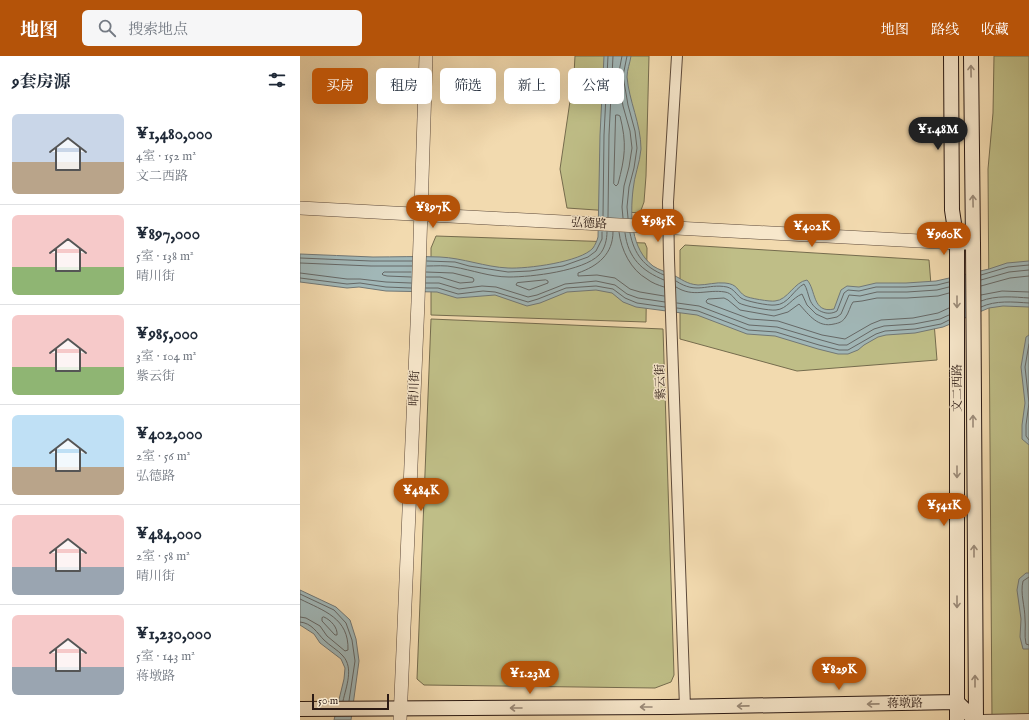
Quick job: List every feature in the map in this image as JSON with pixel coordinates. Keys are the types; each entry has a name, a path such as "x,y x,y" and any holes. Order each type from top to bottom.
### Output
{"main road":[{"name":"文二西路","path":"951,56 952,210 957,243 957,720"},
{"name":"文二西路","path":"971,56 975,720"},
{"name":"蒋墩路","path":"300,709 374,708 400,714 957,702"},
{"path":"957,702 975,720"}],"street":[{"name":"晴川街","path":"400,714 418,302 426,56"},
{"name":"紫云街","path":"677,56 668,202 685,707"},
{"name":"弘德路","path":"300,208 973,243"},
{"path":"983,720 1029,719"}],"shaded area":[{"path":"575,56 649,56 646,176 644,202 640,213 567,208 560,169 570,104 624,104 624,68 574,68"},
{"path":"994,56 1029,56 1029,720 992,720 988,169 993,113"},
{"path":"436,236 645,243 647,248 646,322 431,315 431,248"},
{"path":"685,245 929,260 937,360 797,371 680,339 680,250"},
{"path":"431,319 663,329 674,675 671,682 655,688 424,685 417,679"}],"water":[{"path":"604,56 631,56 627,77 639,131 641,149 632,200 632,221 636,241 640,251 653,266 690,284 698,285 725,283 735,286 745,296 769,301 784,298 798,284 807,280 818,304 827,310 834,309 841,290 847,286 859,287 876,283 936,281 989,269 1007,263 1029,261 1029,307 1003,306 989,308 943,327 915,333 878,337 858,350 848,354 838,354 775,336 747,334 697,315 636,307 623,302 612,293 596,290 567,292 540,303 527,306 495,295 457,298 437,292 386,291 300,282 300,254 373,257 440,257 491,266 517,268 553,264 587,253 593,248 598,237 602,104 624,104 624,68 603,68"},
{"path":"1029,335 1029,445 1022,439 1025,403 1021,367 1026,337"},
{"path":"1026,573 1029,573 1029,649 1023,649 1020,637 1021,619 1017,590 1019,579"},
{"path":"300,590 336,607 350,620 356,639 359,661 351,720 334,720 344,679 345,668 341,659 320,643 314,634 300,625"}]}
